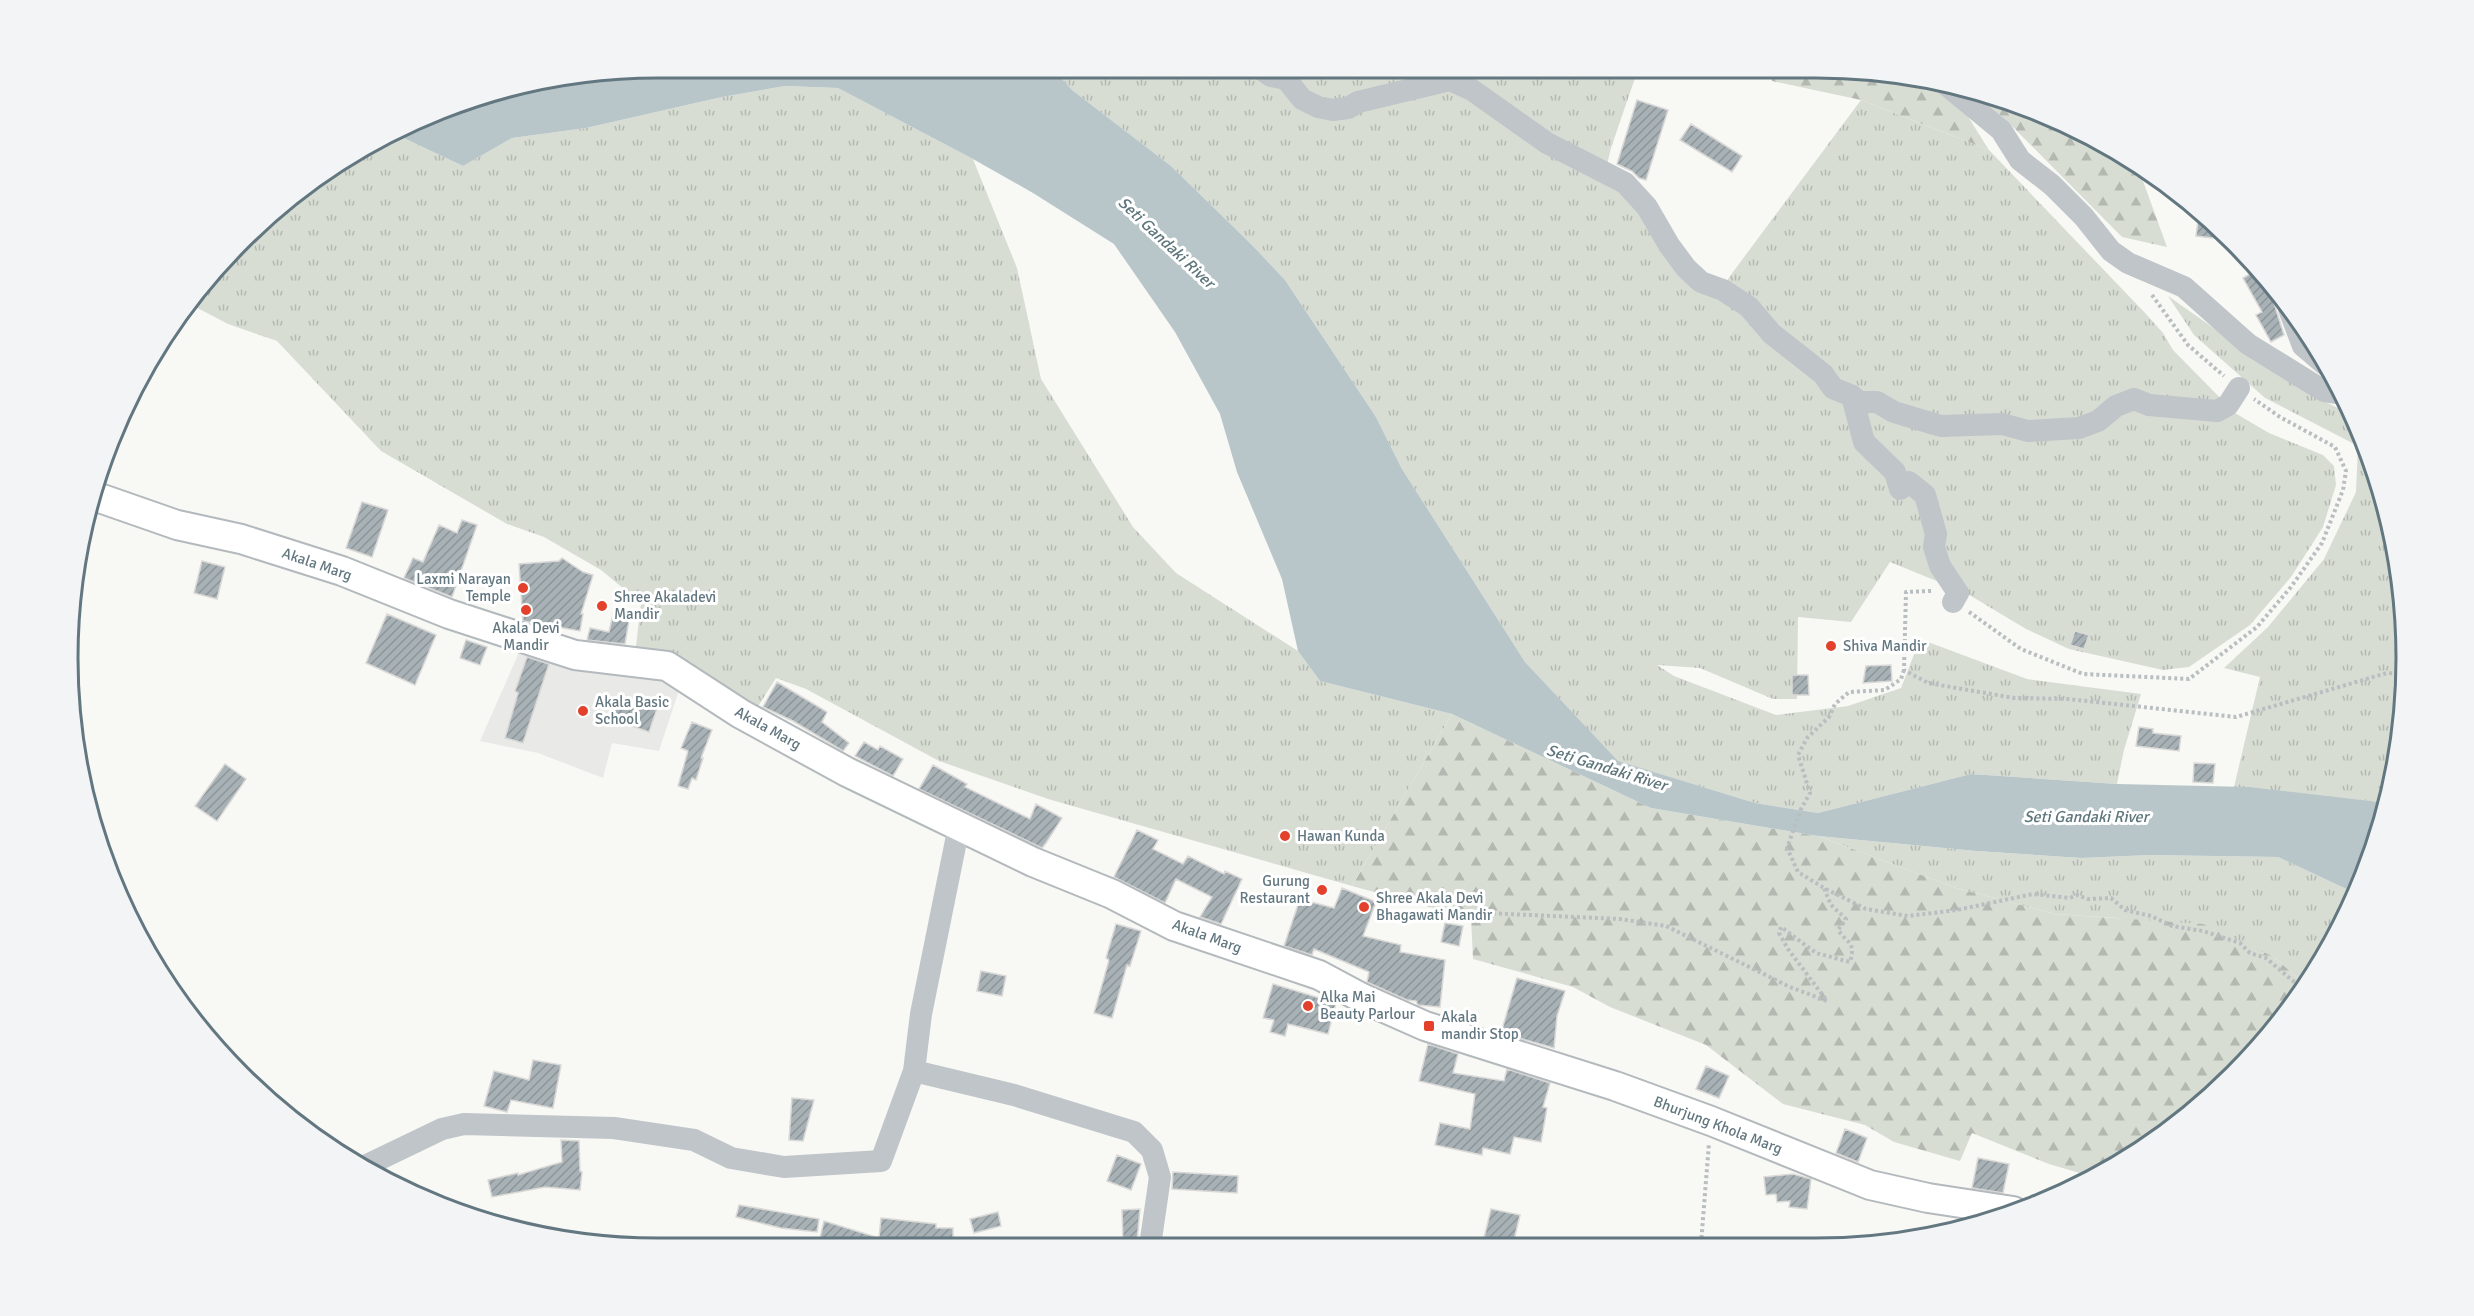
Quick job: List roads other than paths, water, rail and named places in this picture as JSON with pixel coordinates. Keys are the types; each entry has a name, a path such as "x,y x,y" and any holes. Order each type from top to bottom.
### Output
{"main road":[{"name":"Akala Marg","path":"101,498 177,525 241,539 342,570 449,614 575,655 668,666 760,724 847,771 1033,862 1112,894 1174,926 1319,975 1362,999 1425,1026"},
{"name":"Bhurjung Khola Marg","path":"1425,1026 1615,1086 1711,1121 1870,1185 1928,1198 1997,1209"}],"street":[{"path":"1281,78 1286,79 1302,99 1318,107 1333,110 1450,80 1472,90 1547,143 1625,183 1647,207 1669,245 1686,268 1701,282 1723,290 1749,307 1772,334 1823,374 1833,388 1860,402 1876,402 1894,412 1941,426 2002,424 2028,431 2079,428 2098,421 2116,406 2134,399 2150,405 2217,411 2228,405 2239,388"},
{"path":"1960,96 2001,129 2020,160 2052,185 2084,217 2110,251 2128,263 2184,287 2247,344 2324,391 2331,392"},
{"path":"1852,396 1864,442 1895,472 1900,489 1909,483 1925,495 1936,534 1934,547 1940,566 1958,593 1953,602"},
{"path":"372,1162 442,1129 464,1124 614,1128 694,1140 731,1158 783,1167 881,1161 914,1071 921,1014 959,826"},
{"path":"914,1071 1014,1095 1134,1132 1152,1150 1160,1177 1151,1238"}],"water":[{"name":"Seti Gandaki River","path":"1061,78 1072,90 1171,166 1285,280 1376,417 1402,469 1525,662 1618,761 1755,803 1818,813 1971,774 2117,784 2249,787 2378,802 2352,880 2348,890 2278,857 2150,855 2081,858 1976,851 1818,836 1651,808 1452,714 1320,681 1298,651 1282,579 1237,472 1220,414 1175,332 1114,244 1033,193 973,159 838,88 785,86 722,97 586,128 512,138 463,166 402,137 436,122 508,98 545,89 620,79"}],"place":[{"name":"Laxmi Narayan Temple","path":"523,588"},
{"name":"Shree Akaladevi Mandir","path":"602,606"},
{"name":"Akala Devi Mandir","path":"526,610"},
{"name":"Shiva Mandir","path":"1831,646"},
{"name":"Akala Basic School","path":"583,711"},
{"name":"Hawan Kunda","path":"1285,836"},
{"name":"Gurung Restaurant","path":"1322,890"},
{"name":"Shree Akala Devi Bhagawati Mandir","path":"1364,907"},
{"name":"Alka Mai Beauty Parlour","path":"1308,1006"},
{"name":"Akala mandir Stop","path":"1429,1026"}]}
